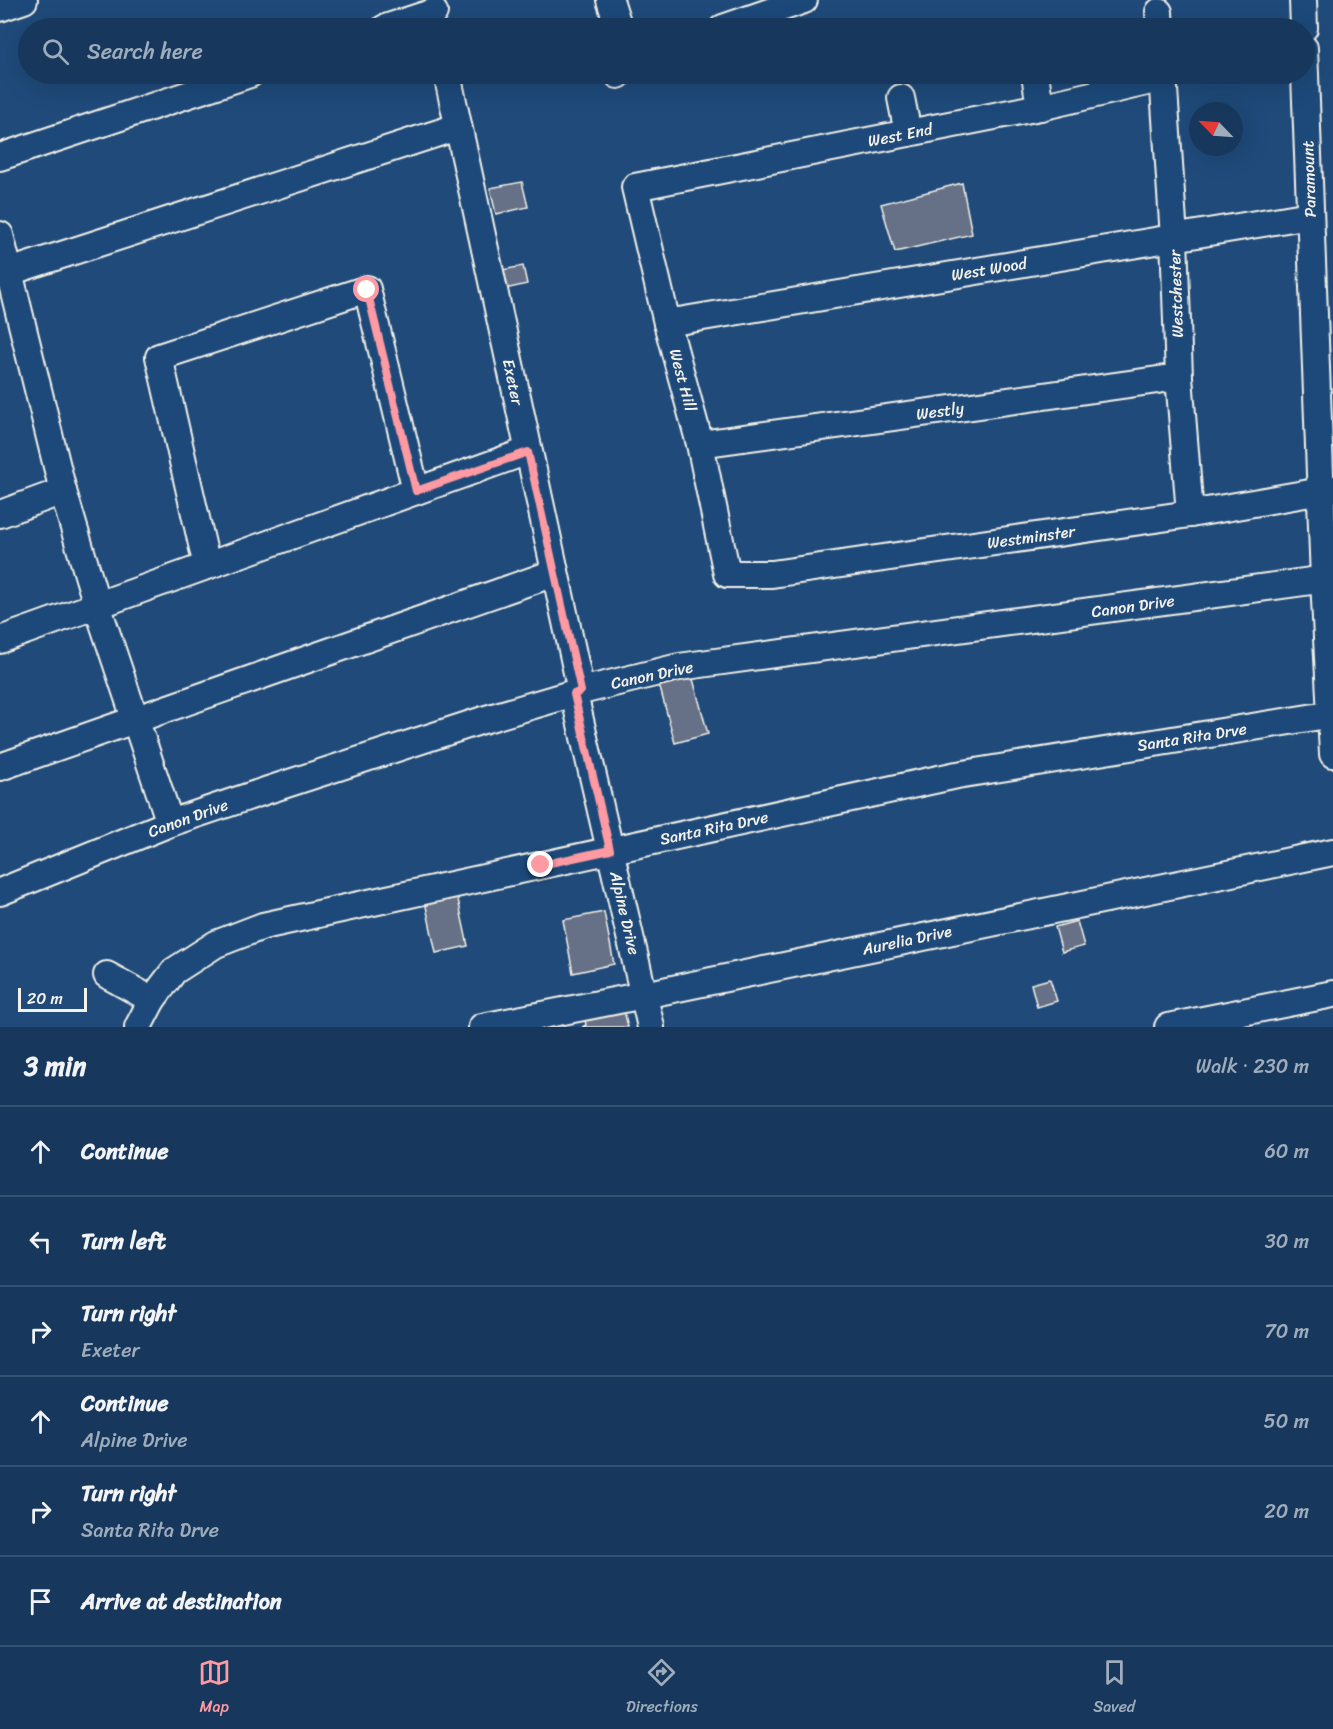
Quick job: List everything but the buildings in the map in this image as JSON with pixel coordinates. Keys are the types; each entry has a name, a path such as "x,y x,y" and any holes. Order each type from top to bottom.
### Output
{"street":[{"path":"0,8 24,0"},
{"path":"610,0 615,18"},
{"path":"752,18 804,0"},
{"path":"1303,0 1304,18"},
{"path":"0,157 220,84"},
{"name":"Exeter","path":"449,84 554,573 577,692"},
{"path":"1037,84 1040,107"},
{"name":"West End","path":"634,187 1040,107 1132,84"},
{"name":"Westchester","path":"1164,84 1174,238 1179,377 1190,514"},
{"name":"Paramount","path":"1306,84 1310,215 1327,490 1333,754"},
{"path":"901,98 908,133"},
{"path":"9,272 457,127"},
{"name":"West Hill","path":"634,187 667,323 700,444 727,573"},
{"name":"West Wood","path":"667,323 1310,215"},
{"path":"0,235 63,491 97,606 170,823"},
{"path":"207,566 159,357 367,290 416,491"},
{"name":"Westly","path":"700,444 1179,377"},
{"path":"0,640 528,452"},
{"name":"Westminster","path":"727,573 771,574 1190,514 1327,490"},
{"path":"0,514 63,491"},
{"path":"0,767 554,573"},
{"name":"Canon Drive","path":"0,892 170,823 483,720 577,692 680,668 1329,579"},
{"name":"Alpine Drive","path":"577,692 610,850 651,1027"},
{"name":"Santa Rita Drve","path":"138,1027 152,1000 174,971 216,944 263,926 957,775 1332,714"},
{"name":"Aurelia Drive","path":"482,1027 1333,852"},
{"path":"107,975 152,1000"},
{"path":"1168,1027 1333,994"}],"route":[{"path":"367,290 416,491 528,452 581,691 574,694 610,850 541,865"}]}
